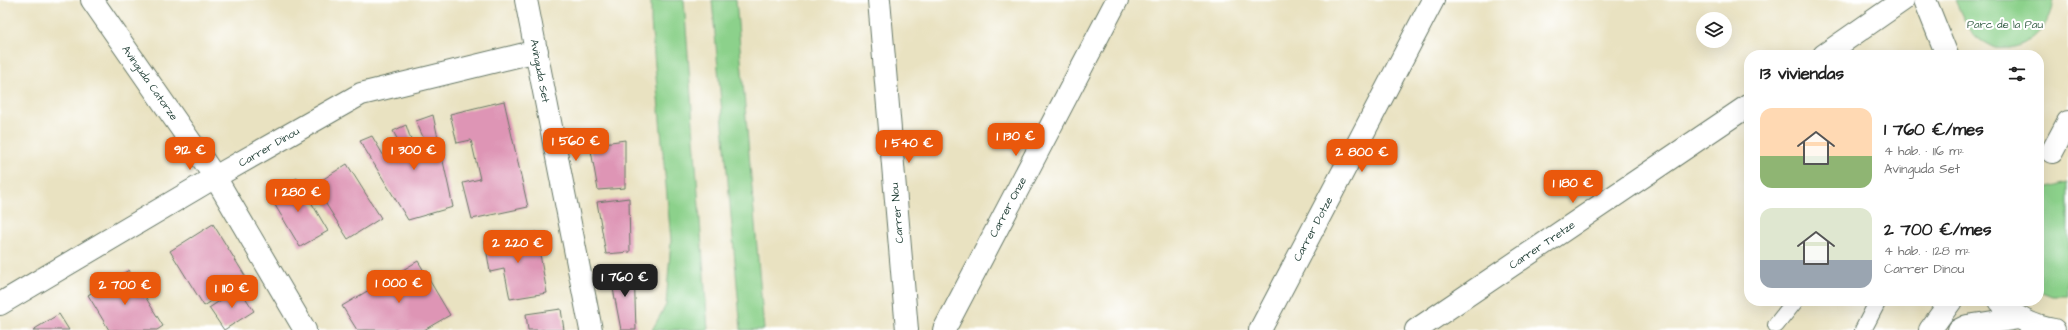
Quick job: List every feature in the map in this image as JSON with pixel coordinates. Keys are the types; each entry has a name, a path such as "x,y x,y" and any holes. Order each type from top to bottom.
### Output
{"street":[{"name":"Avinguda Catorze","path":"92,0 215,177 305,330"},
{"name":"Avinguda Set","path":"526,0 591,330"},
{"name":"Carrer Nou","path":"878,0 907,330"},
{"name":"Carrer Onze","path":"944,330 1117,0"},
{"name":"Carrer Dotze","path":"1260,330 1432,0"},
{"path":"1831,50 1903,0"},
{"path":"1925,0 1945,50"},
{"name":"Carrer Dinou","path":"0,304 215,177 362,94 537,51"},
{"name":"Carrer Tretze","path":"1416,330 1744,108"},
{"path":"2048,152 2068,122"},
{"path":"1930,330 1947,306"},
{"path":"2006,306 2019,318 2034,325 2054,330"},
{"path":"1959,330 1968,326 2019,318"}],"lane":[{"path":"1776,325 1791,306"},
{"path":"1863,330 1875,306"}],"green space":[{"path":"651,0 684,0 708,330 652,330 666,305 671,240 651,22"},
{"path":"712,0 736,0 764,330 741,330"},
{"name":"Parc de la Pau","path":"1955,0 2054,0 2050,17 2034,37 2018,46 2010,48 1995,48 1981,40 1971,31"},
{"path":"2068,183 2068,296 2052,296 2044,293 2044,189"}],"building":[{"path":"504,101 528,207 472,219 463,183 480,179 471,140 457,143 450,114"},
{"path":"433,115 453,207 408,220 360,141 372,136 385,158 403,150 393,131 406,125 413,146 426,144 416,121"},
{"path":"625,140 625,188 598,190 590,145"},
{"path":"347,164 381,218 348,239 314,185"},
{"path":"297,178 328,231 300,247 269,195"},
{"path":"629,198 630,252 606,254 597,202"},
{"path":"213,224 247,279 204,306 170,251"},
{"path":"536,232 547,293 510,299 504,269 490,272 485,241"},
{"path":"418,261 450,315 424,330 357,330 342,306"},
{"path":"634,269 636,330 621,330 610,273"},
{"path":"129,270 163,326 157,330 109,330 88,295"},
{"path":"239,288 254,311 224,330 209,308"},
{"path":"561,309 564,330 528,330 526,314"},
{"path":"59,314 69,330 33,330"}]}
